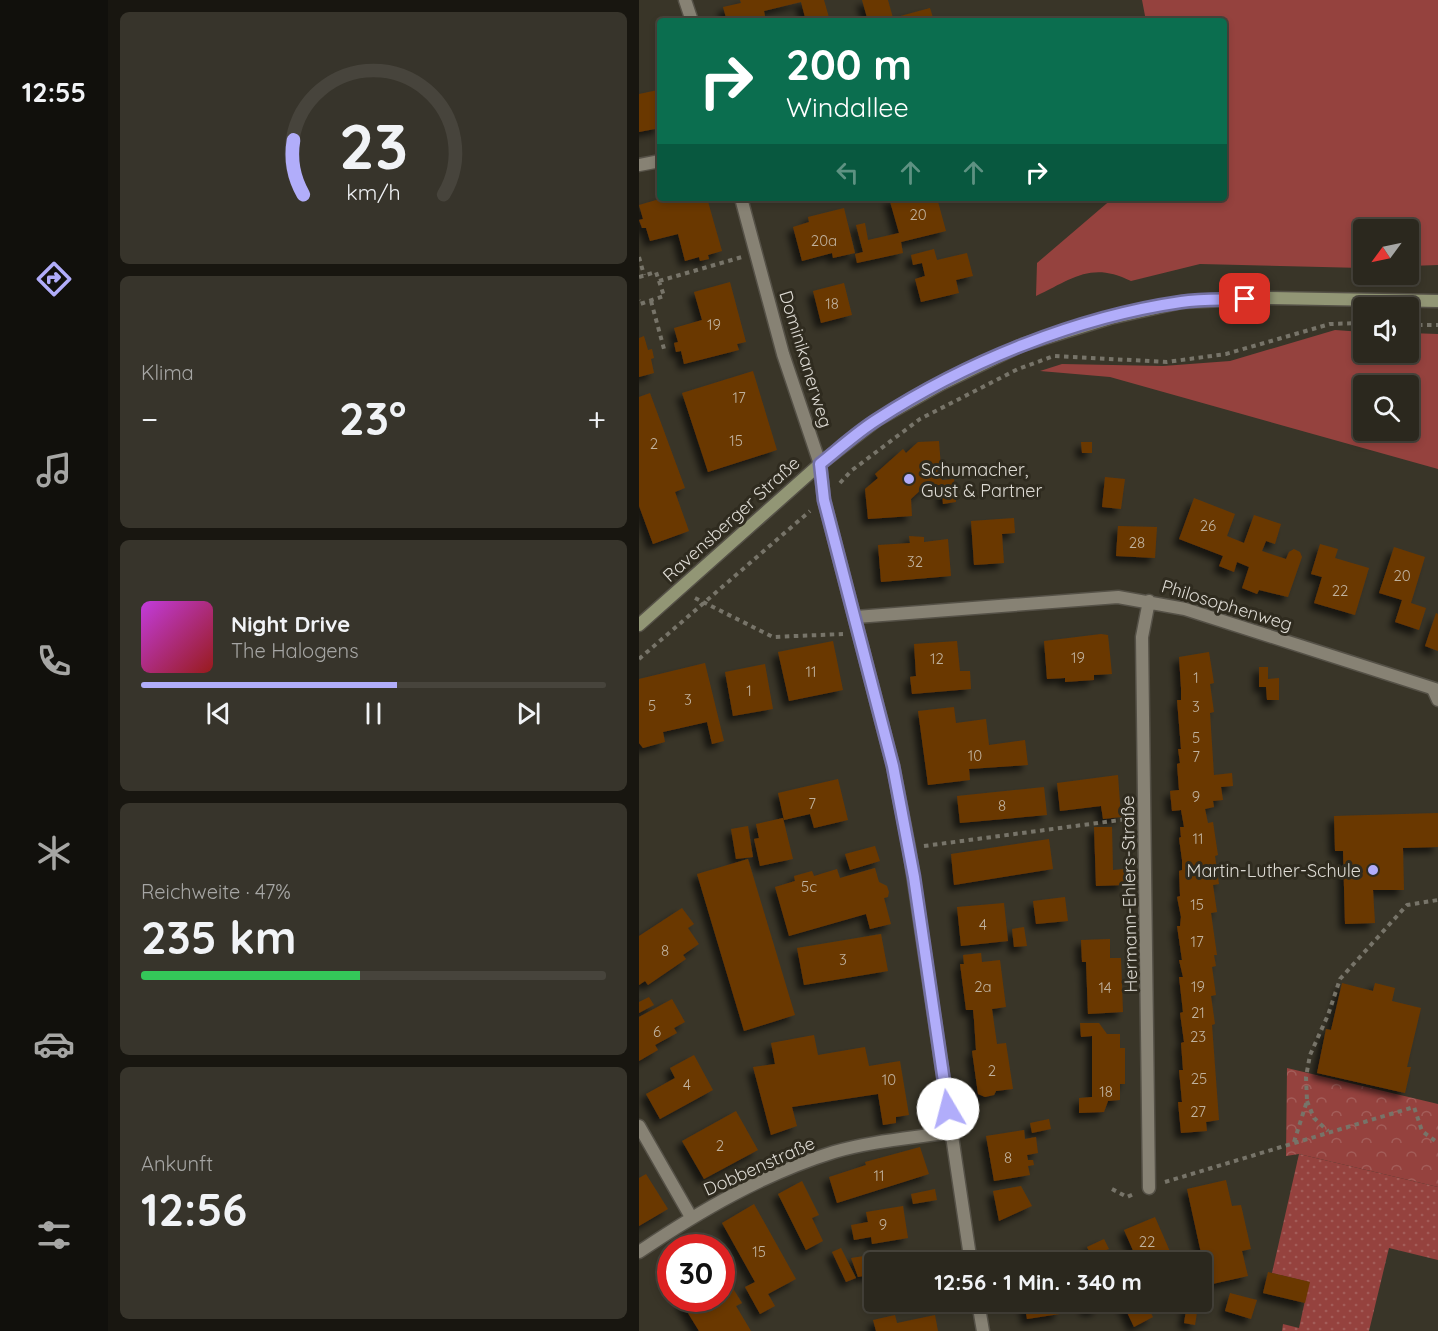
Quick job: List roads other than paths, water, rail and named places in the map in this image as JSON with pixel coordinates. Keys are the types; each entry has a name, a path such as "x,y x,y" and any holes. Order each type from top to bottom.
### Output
{"main road":[{"name":"Ravensberger Straße","path":"639,625 820,464 877,420 941,384 1022,345 1110,318 1192,302 1266,298 1438,301"}],"street":[{"path":"685,0 691,18"},
{"path":"639,165 657,162"},
{"name":"Dominikanerweg","path":"742,201 754,254 820,464 824,500 893,766 909,848 951,1132"},
{"name":"Philosophenweg","path":"856,617 1117,597 1149,601 1185,609 1436,693"},
{"name":"Hermann-Ehlers-Straße","path":"1149,601 1142,637 1149,1188"},
{"path":"639,1126 691,1217"},
{"path":"951,1132 969,1252"},
{"name":"Dobbenstraße","path":"639,1252 691,1217 753,1184 836,1151 951,1132"},
{"path":"980,1312 983,1331"}],"place":[{"name":"Schumacher, Gust & Partner","path":"909,479"},
{"name":"Martin-Luther-Schule","path":"1373,870"}]}
